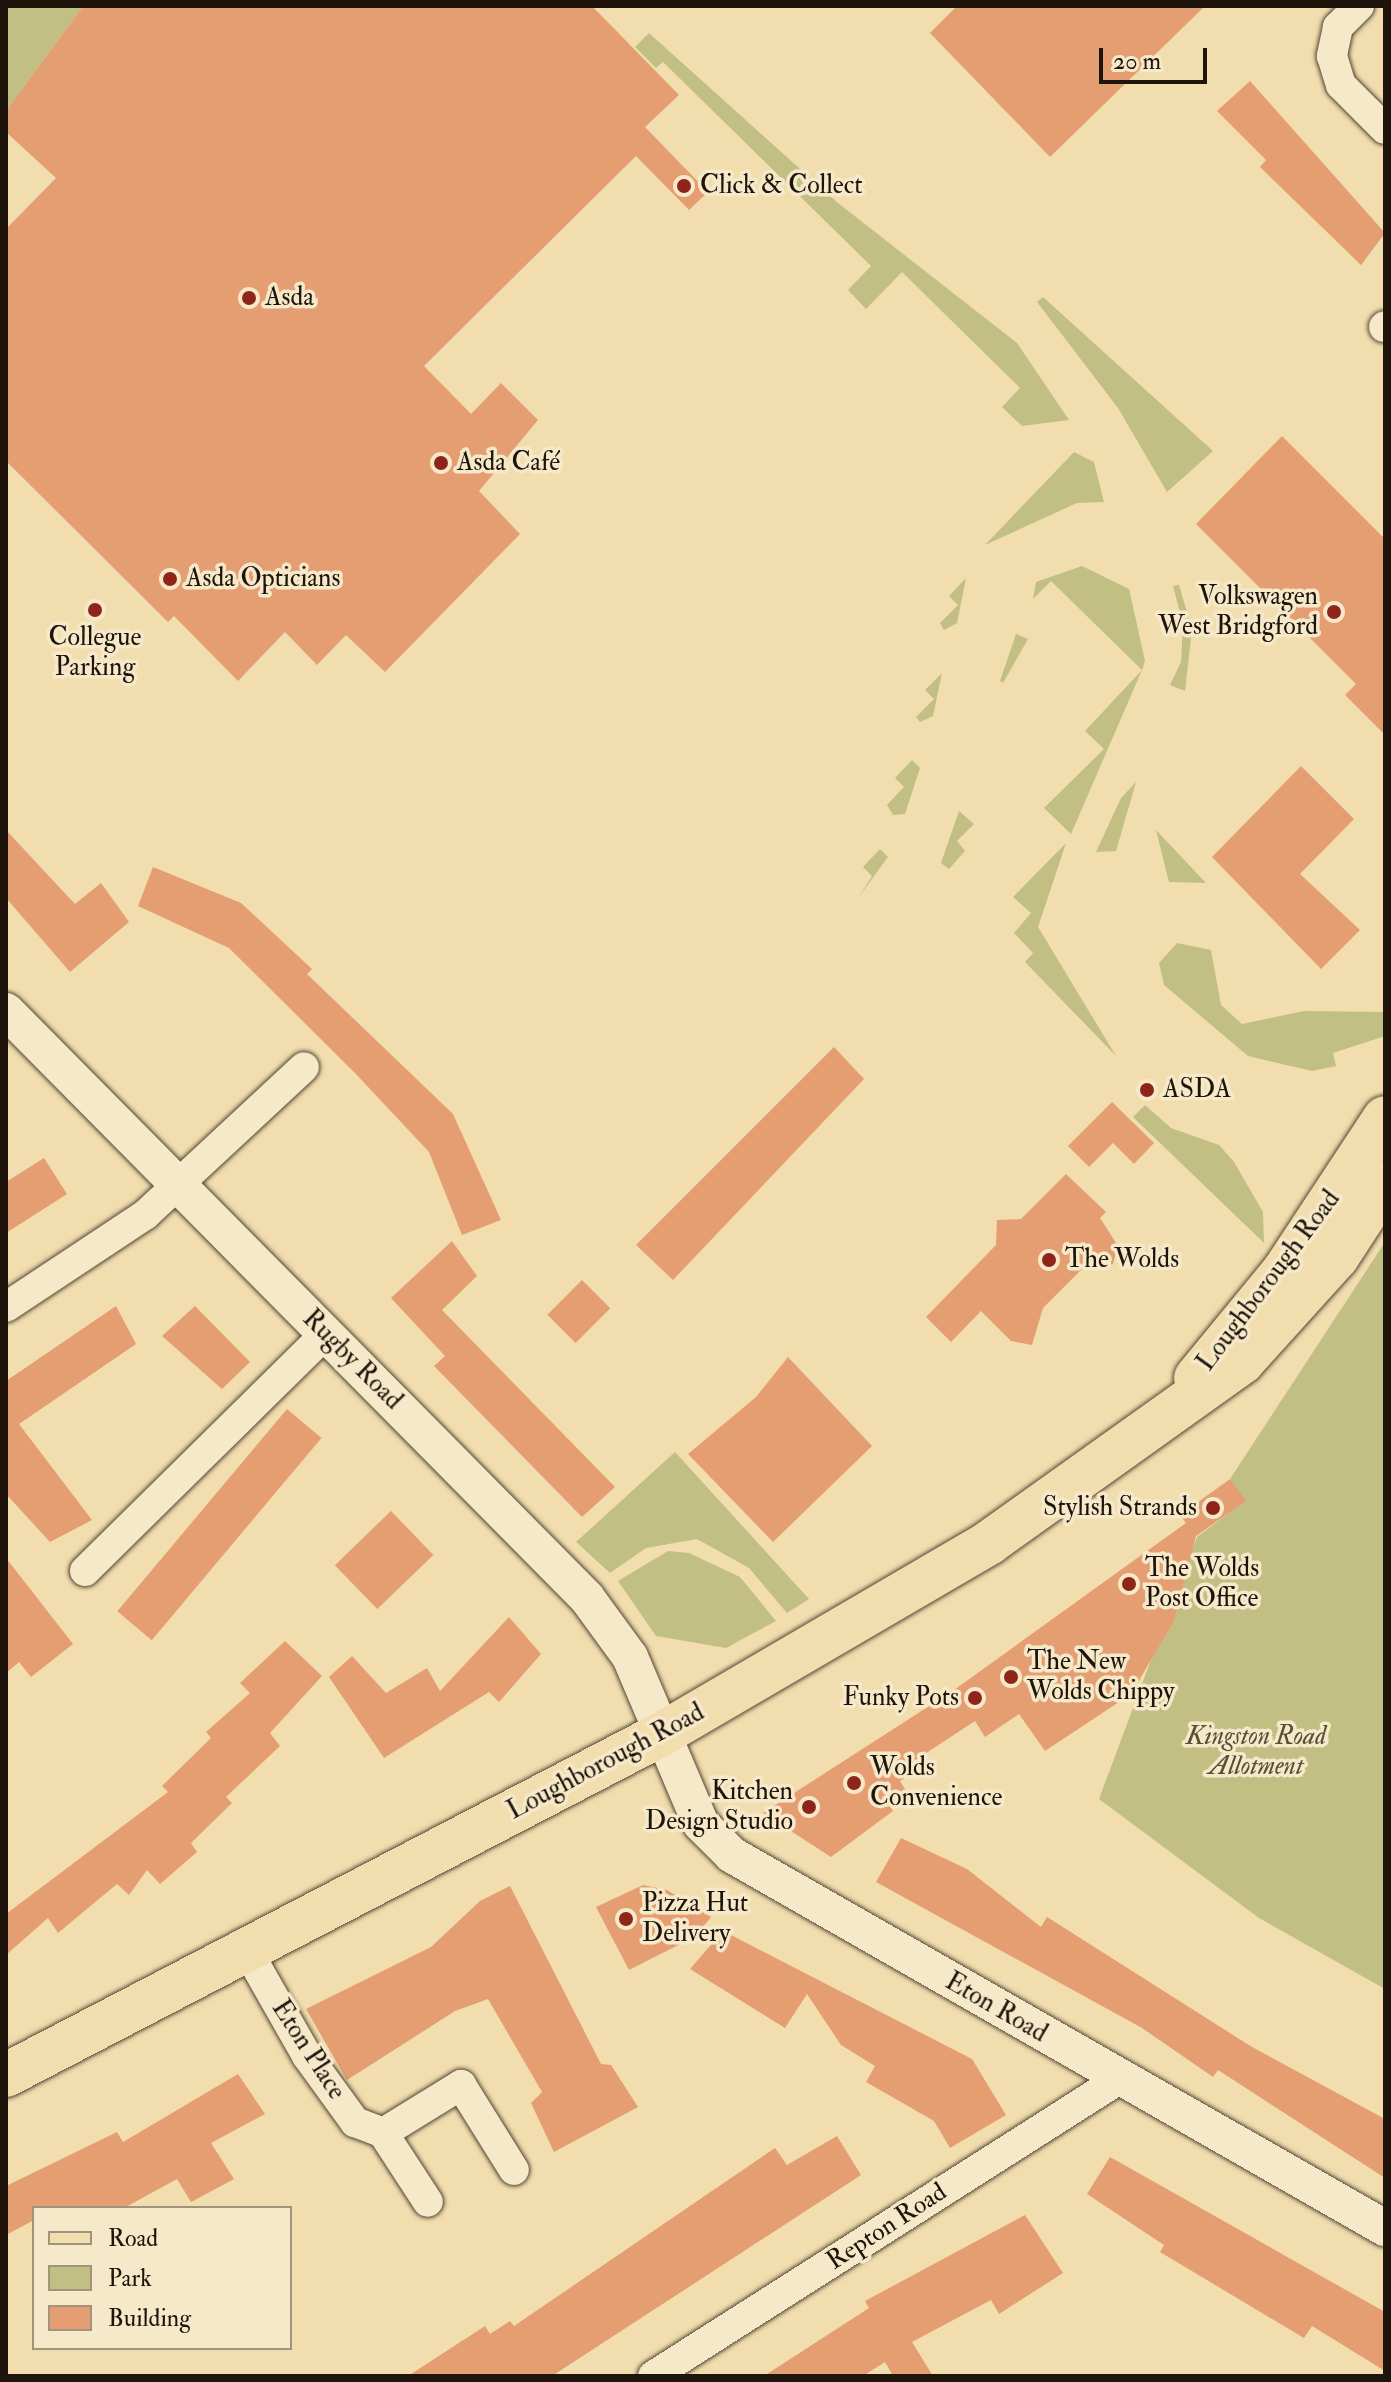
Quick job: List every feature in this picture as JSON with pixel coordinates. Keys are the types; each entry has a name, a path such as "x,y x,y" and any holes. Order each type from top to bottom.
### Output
{"main road":[{"name":"Loughborough Road","path":"1178,1403 1284,1271 1385,1118"},
{"name":"Loughborough Road","path":"6,2075 248,1952 662,1734 990,1542 1178,1403 1242,1362 1337,1257 1385,1183"}],"street":[{"path":"1359,6 1338,27 1332,56 1341,85 1385,129"},
{"name":"Rugby Road","path":"6,1011 587,1598 630,1657 662,1734"},
{"path":"6,1307 180,1186 304,1067"},
{"path":"85,1571 326,1333"},
{"name":"Eton Road","path":"662,1734 701,1824 732,1855 1385,2228"},
{"name":"Eton Place","path":"248,1952 355,2122 383,2133 428,2202"},
{"name":"Repton Road","path":"653,2376 1121,2078"},
{"path":"383,2133 461,2085 514,2170"}],"green space":[{"path":"6,6 83,6 6,111"},
{"path":"649,33 838,203 1017,343 1069,420 1022,426 1002,407 1020,388 902,272 866,309 848,290 871,266 663,62 656,68 635,47"},
{"path":"1043,297 1213,451 1167,492 1118,408 1037,302"},
{"path":"1074,452 1094,462 1104,502 1077,503 985,545"},
{"path":"1082,566 1129,589 1145,661 1142,670 1051,581 1033,599 1036,582"},
{"path":"966,578 957,623 944,630 940,623 958,605 949,596"},
{"path":"1179,585 1192,629 1185,691 1170,685 1181,662 1183,624 1173,586"},
{"path":"1016,634 1028,639 1003,683 1000,681"},
{"path":"1142,670 1071,834 1044,808 1104,749 1085,731"},
{"path":"942,673 933,716 920,722 916,717 934,699 925,690"},
{"path":"912,760 920,768 905,814 893,815 887,805 904,787 895,778"},
{"path":"1136,782 1116,851 1096,852 1121,798"},
{"path":"959,811 974,824 957,841 965,851 949,869 941,863"},
{"path":"1156,830 1206,883 1169,882"},
{"path":"1066,843 1038,927 1116,1056 1025,962 1033,953 1014,933 1031,913 1013,897"},
{"path":"880,849 888,857 858,898 872,876 863,867"},
{"path":"1177,943 1211,950 1221,1005 1242,1024 1304,1011 1385,1012 1385,1036 1333,1053 1336,1066 1312,1071 1248,1056 1164,985 1159,963"},
{"path":"1145,1105 1171,1128 1219,1145 1234,1162 1263,1212 1264,1243 1133,1117"},
{"name":"Kingston Road Allotment","path":"1385,1242 1385,1989 1259,1918 1099,1799 1197,1537 1245,1501 1230,1479"},
{"path":"675,1452 809,1599 787,1613 749,1568 697,1539 646,1548 610,1573 576,1542"},
{"path":"668,1551 689,1553 740,1577 776,1621 726,1648 656,1636 618,1581"}],"building":[{"name":"Asda","path":"83,6 592,6 679,95 645,127 708,192 689,210 636,156 424,366 471,414 501,383 538,420 479,491 520,534 385,672 346,635 317,665 285,632 238,681 174,616 168,622 6,461 6,229 56,178 6,132 6,111"},
{"path":"957,6 1205,6 1050,157 930,33"},
{"path":"1250,81 1385,233 1361,265 1260,167 1266,160 1217,111"},
{"name":"Volkswagen West Bridgford","path":"1282,436 1385,539 1385,735 1345,695 1356,684 1196,524"},
{"path":"1301,766 1354,819 1300,874 1360,930 1321,969 1212,857"},
{"path":"6,830 75,904 101,883 129,922 70,972 6,898"},
{"path":"153,867 241,903 312,969 307,974 453,1114 501,1220 462,1235 429,1152 355,1073 229,948 138,906"},
{"path":"834,1047 864,1079 673,1280 636,1245"},
{"path":"1112,1102 1154,1143 1134,1164 1113,1143 1089,1167 1068,1146"},
{"path":"44,1158 67,1194 6,1233 6,1182"},
{"name":"The Wolds","path":"1066,1174 1106,1212 1100,1218 1118,1246 1113,1264 1081,1270 1043,1308 1032,1345 1011,1341 981,1311 951,1342 926,1317 996,1245 997,1220 1021,1219"},
{"path":"452,1241 477,1276 442,1310 615,1487 582,1517 434,1366 445,1356 391,1298"},
{"path":"582,1280 610,1308 576,1343 547,1315"},
{"path":"116,1306 136,1344 19,1424 92,1520 50,1542 6,1494 6,1381"},
{"path":"195,1306 250,1362 222,1389 162,1336"},
{"path":"788,1357 872,1446 773,1542 688,1454 756,1397"},
{"path":"287,1409 321,1438 152,1640 117,1611"},
{"path":"1230,1479 1246,1501 1196,1536 1174,1621 1131,1694 1045,1751 1019,1714 985,1737 975,1721 911,1763 916,1771 900,1781 906,1791 888,1803 893,1811 831,1857 763,1813 954,1690 1186,1523 1180,1515"},
{"path":"391,1511 433,1555 377,1609 335,1565"},
{"path":"6,1558 73,1644 31,1677 19,1662 6,1673"},
{"path":"509,1617 541,1654 499,1702 489,1692 384,1758 329,1677 352,1656 386,1693 427,1668 440,1691"},
{"path":"285,1641 322,1676 270,1733 280,1746 226,1797 232,1803 191,1843 197,1852 160,1884 147,1870 129,1895 117,1884 58,1933 48,1918 6,1955 6,1914 168,1792 162,1786 211,1738 206,1732 250,1693 240,1683"},
{"path":"901,1838 967,1869 1041,1927 1047,1917 1252,2047 1385,2119 1385,2178 1218,2070 1213,2077 1142,2028 876,1882"},
{"path":"643,1885 667,1890 711,1917 696,1936 629,1970 596,1907"},
{"path":"510,1886 601,2064 611,2065 638,2107 554,2152 531,2103 542,2092 488,1999 455,2011 347,2080 306,2009 431,1947 480,1901"},
{"path":"723,1931 972,2059 1006,2115 950,2148 934,2121 866,2082 875,2066 841,2045 807,1994 785,2028 690,1969"},
{"path":"238,2074 265,2114 211,2143 234,2179 191,2202 177,2179 128,2206 32,2206 32,2221 6,2235 6,2186 117,2132 123,2142"},
{"path":"837,2136 861,2175 552,2376 408,2376 485,2326 490,2334 510,2321 514,2326 775,2148 787,2165"},
{"path":"1110,2157 1385,2312 1385,2371 1312,2326 1304,2338 1160,2252 1164,2245 1087,2194"},
{"path":"1025,2215 1063,2273 999,2314 991,2300 912,2342 933,2376 893,2376 885,2362 863,2376 764,2376 869,2308 865,2301"}],"place":[{"name":"Click & Collect","path":"684,186"},
{"name":"Asda","path":"249,298"},
{"name":"Asda Café","path":"441,463"},
{"name":"Asda Opticians","path":"170,579"},
{"name":"Collegue Parking","path":"95,610"},
{"name":"Volkswagen West Bridgford","path":"1334,612"},
{"name":"ASDA","path":"1147,1090"},
{"name":"The Wolds","path":"1049,1260"},
{"name":"Stylish Strands","path":"1213,1508"},
{"name":"The Wolds Post Office","path":"1129,1584"},
{"name":"The New Wolds Chippy","path":"1011,1677"},
{"name":"Funky Pots","path":"975,1698"},
{"name":"Wolds Convenience","path":"854,1783"},
{"name":"Kitchen Design Studio","path":"809,1807"},
{"name":"Pizza Hut Delivery","path":"626,1919"}]}
